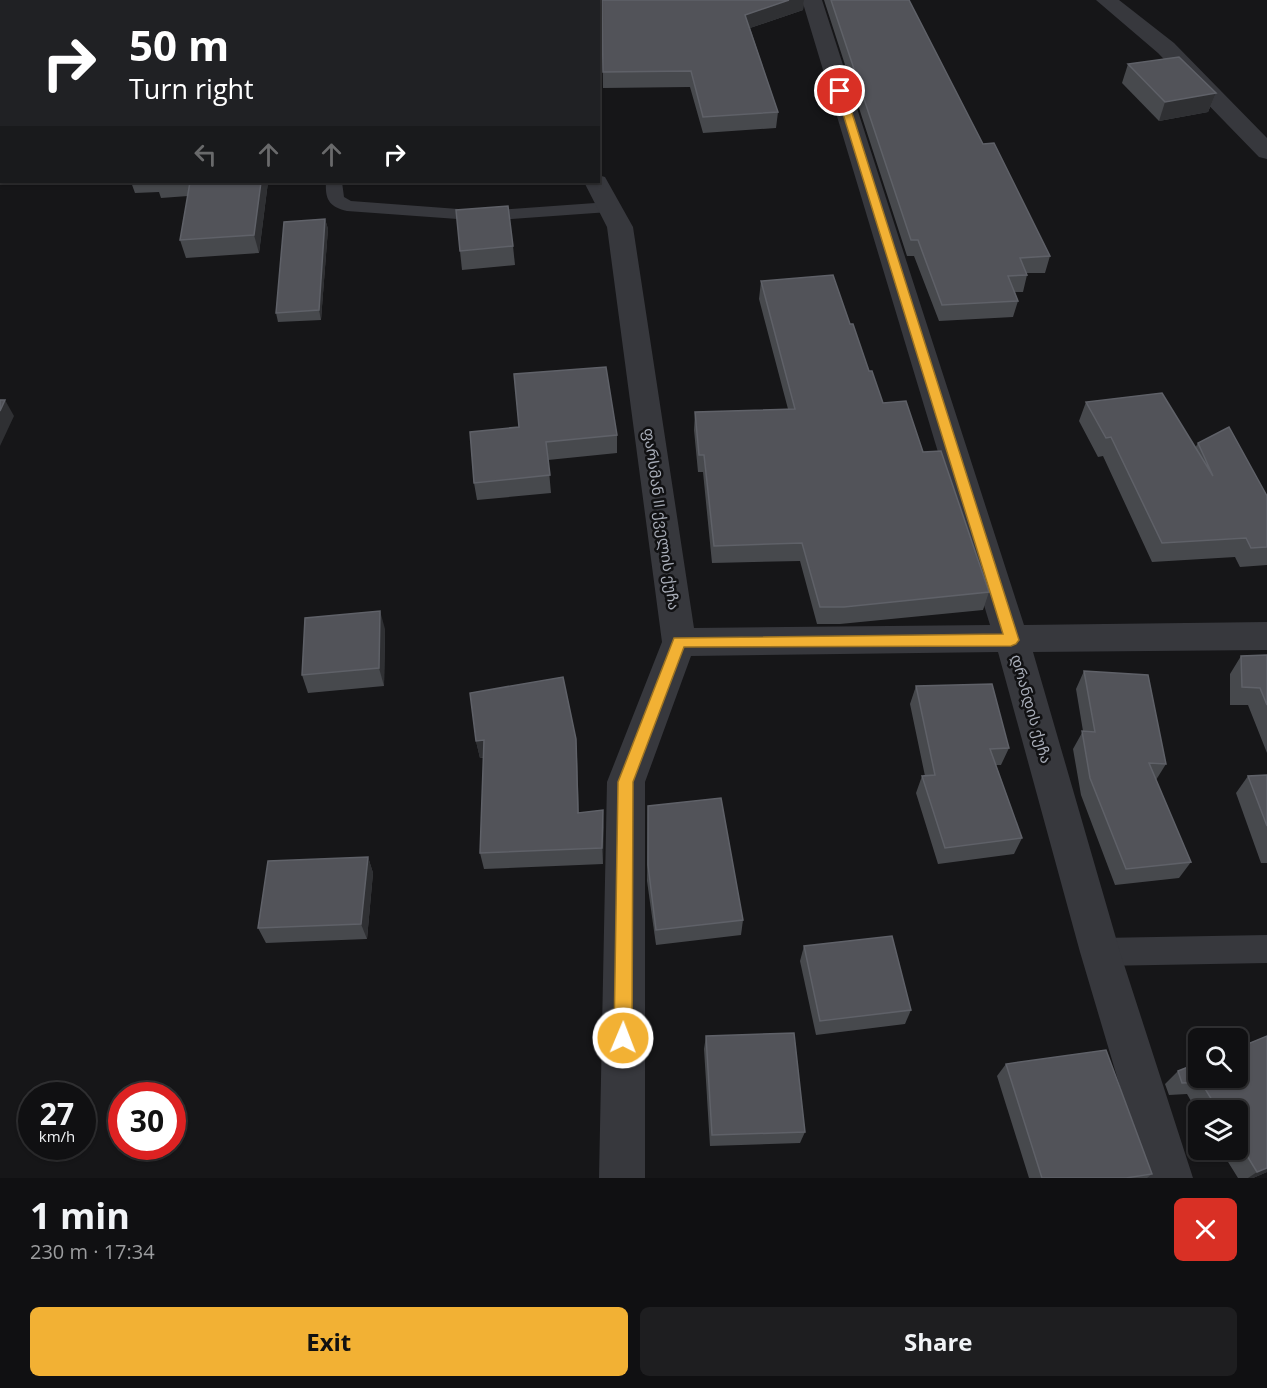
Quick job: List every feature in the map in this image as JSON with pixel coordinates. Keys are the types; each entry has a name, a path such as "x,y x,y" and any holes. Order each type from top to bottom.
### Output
{"street":[{"name":"დრანდის ქუჩა","path":"812,0 1011,640 1100,952 1170,1178"},
{"path":"1106,0 1166,48 1267,152"},
{"name":"ფარსმან II ქველის ქუჩა","path":"602,194 620,227 679,642 626,782 622,1178"},
{"path":"679,642 1267,636"}],"lane":[{"path":"334,183 336,199 347,206 377,210 485,216 602,194"},
{"path":"1100,952 1267,949"}],"building":[{"path":"602,0 789,0 745,15 778,112 703,117 691,71 603,72"},
{"path":"831,0 909,0 983,144 994,143 1050,256 1020,258 1027,275 1008,276 1018,301 942,305 918,240 911,240"},
{"path":"1179,57 1216,93 1165,102 1128,64"},
{"path":"190,183 261,183 254,235 180,240"},
{"path":"508,206 513,246 460,251 456,210"},
{"path":"325,219 319,310 276,313 284,222"},
{"path":"833,275 850,324 853,324 883,403 906,401 923,452 941,451 989,592 844,607 820,607 802,543 714,546 704,455 699,455 695,412 795,409 761,281"},
{"path":"606,367 617,435 546,442 550,475 474,483 470,432 519,427 514,374"},
{"path":"1162,393 1213,476 1198,443 1229,427 1267,496 1267,547 1251,548 1246,538 1162,543 1111,437 1106,438 1086,402"},
{"path":"0,400 5,400 0,411"},
{"path":"380,611 379,668 302,675 305,618"},
{"path":"1267,655 1267,705 1260,688 1242,687 1241,656"},
{"path":"1084,671 1148,675 1166,764 1149,763 1191,862 1126,869 1090,778 1082,731 1095,732"},
{"path":"563,677 576,739 578,813 603,810 602,848 480,853 484,740 476,741 470,693"},
{"path":"992,684 1009,748 990,749 1022,838 945,848 922,776 935,775 916,686"},
{"path":"1267,775 1267,826 1248,776"},
{"path":"721,798 743,920 656,930 648,865 648,806"},
{"path":"368,857 361,924 258,928 268,861"},
{"path":"892,936 911,1010 820,1021 804,946"},
{"path":"794,1033 805,1132 712,1135 706,1036"},
{"path":"1267,1036 1267,1168 1257,1172 1248,1157 1248,1100 1212,1100 1205,1088 1248,1088 1248,1044"},
{"path":"1106,1050 1152,1174 1126,1178 1042,1178 1006,1064"},
{"path":"1188,1067 1188,1083 1182,1083 1178,1071"}],"route":[{"path":"623,1038 626,782 679,642 1011,640 840,91"}]}
